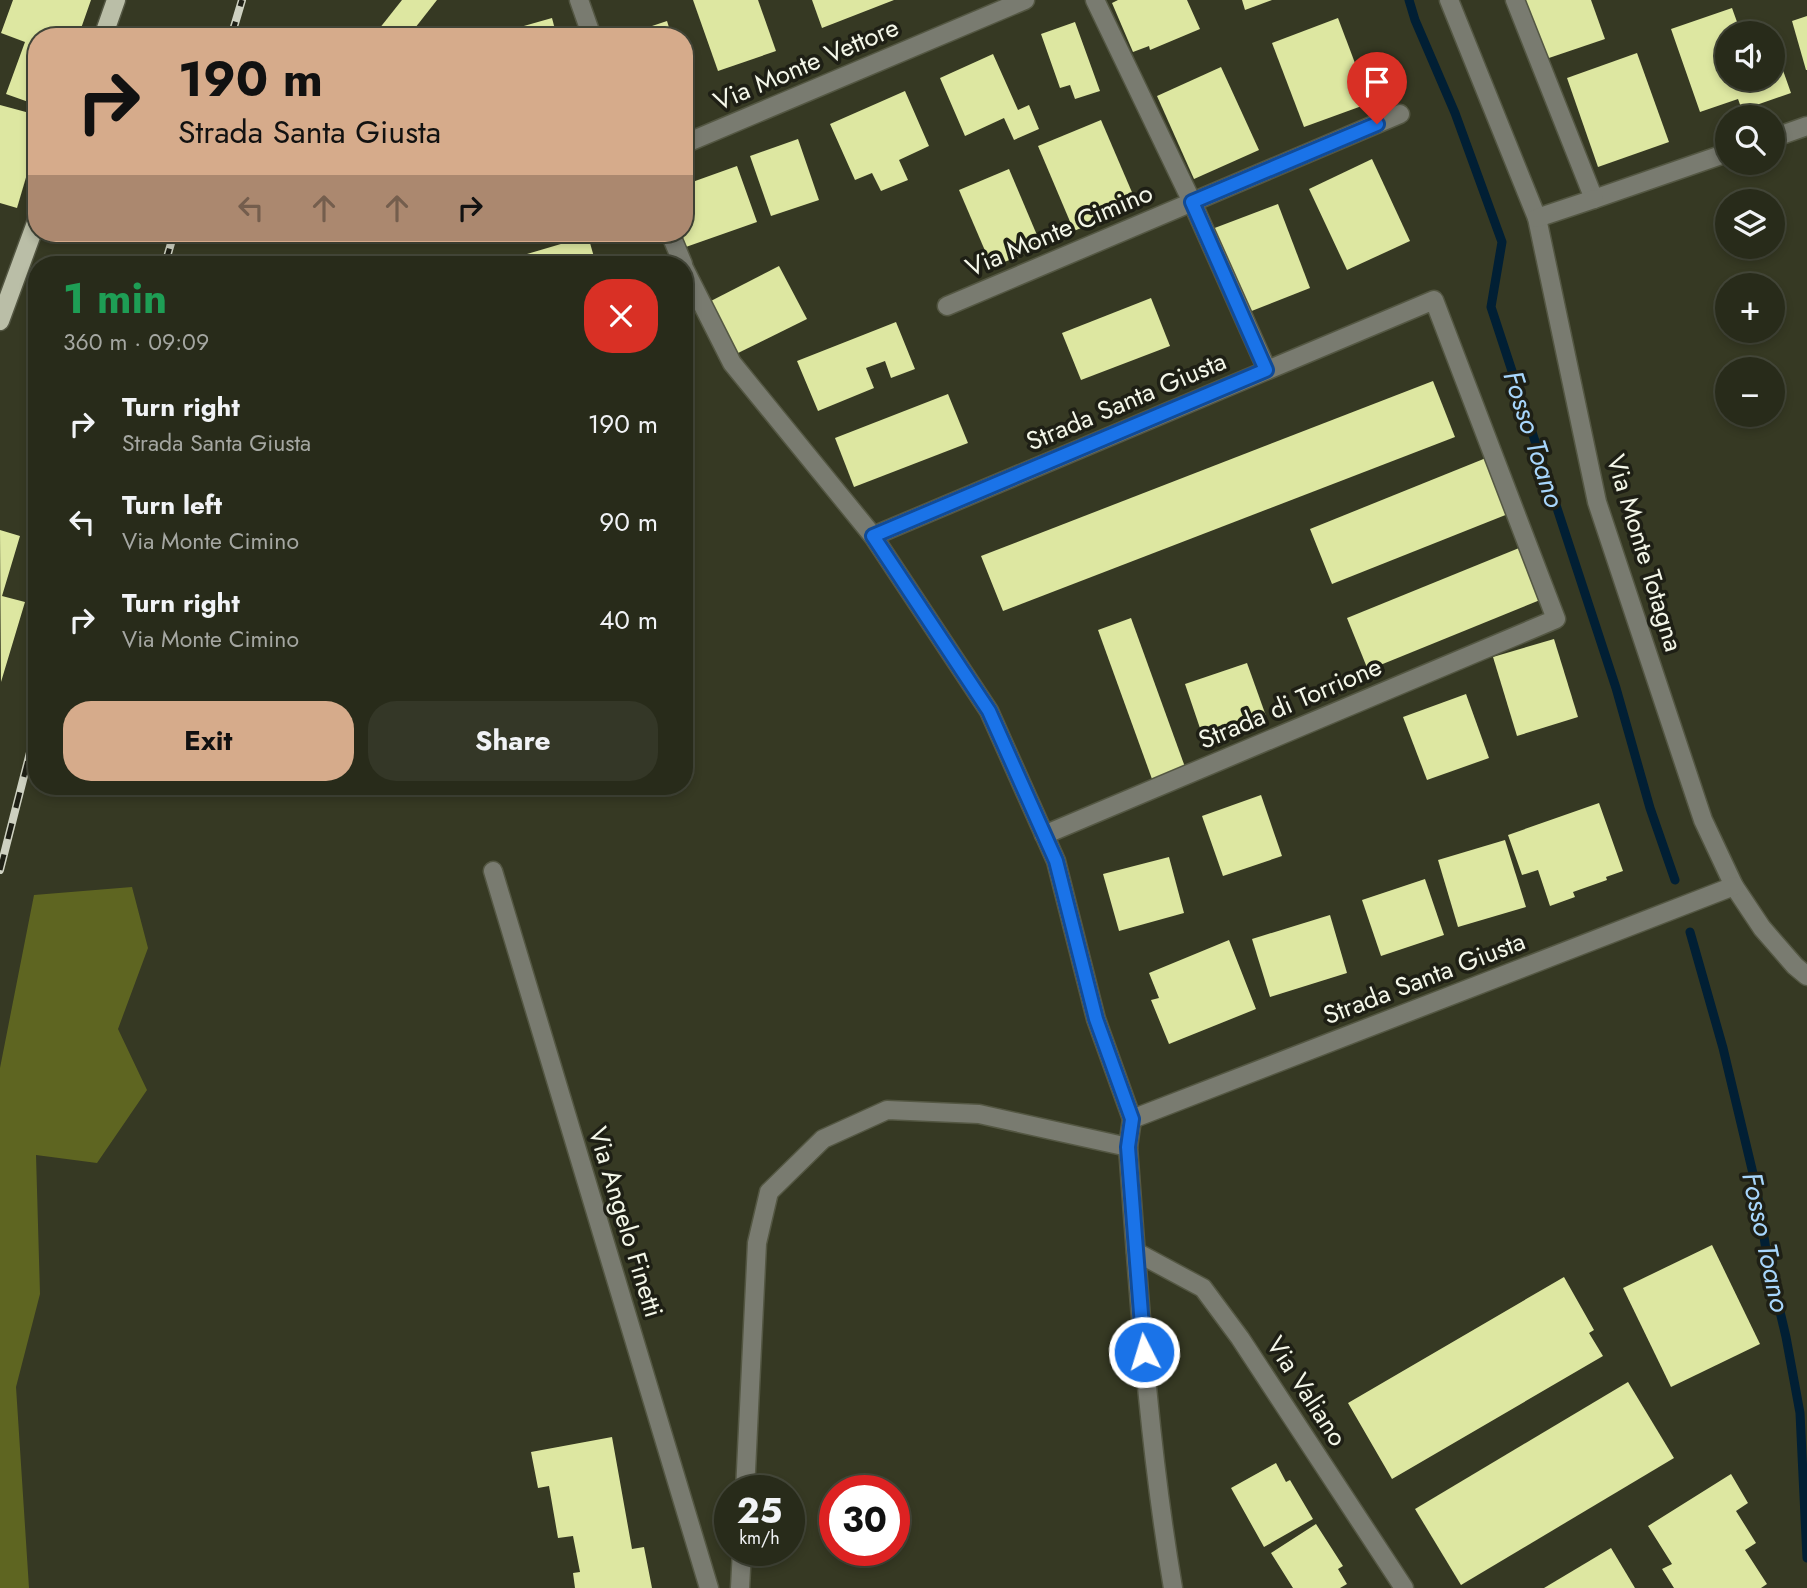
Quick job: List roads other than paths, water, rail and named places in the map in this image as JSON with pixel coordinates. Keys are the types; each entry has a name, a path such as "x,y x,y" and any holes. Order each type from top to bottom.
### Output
{"main road":[{"path":"106,28 116,0"},
{"path":"0,321 29,242"}],"street":[{"path":"579,0 589,28"},
{"name":"Via Monte Vettore","path":"693,140 1025,0"},
{"name":"Via Monte Cimino","path":"1095,0 1192,202 1266,370"},
{"name":"Via Monte Totagna","path":"1449,0 1537,218 1597,502 1703,820 1734,886 1762,928 1807,976"},
{"path":"1515,0 1594,199"},
{"name":"Via Monte Cimino","path":"947,306 1401,114"},
{"path":"1785,134 1807,126"},
{"path":"1537,218 1715,157"},
{"path":"693,286 732,363 873,536 989,711 1056,861 1096,1019 1132,1119 1128,1147 1150,1416 1173,1588"},
{"name":"Strada Santa Giusta","path":"873,536 1434,300 1556,619"},
{"name":"Strada di Torrione","path":"1044,835 1556,619"},
{"name":"Via Angelo Finetti","path":"493,871 709,1588"},
{"name":"Strada Santa Giusta","path":"1132,1119 1734,886"},
{"path":"746,1475 757,1242 769,1192 823,1139 887,1110 979,1114 1128,1147"},
{"name":"Via Valiano","path":"1136,1252 1203,1288 1240,1338 1404,1588"},
{"path":"740,1588 741,1566"}],"waterway":[{"name":"Fosso Toano","path":"1409,0 1455,113 1502,242 1491,307 1616,688 1650,808 1675,880"},
{"name":"Fosso Toano","path":"1690,932 1723,1048 1756,1186 1767,1256 1786,1337 1800,1413 1807,1558"}],"railway":[{"path":"234,28 242,0"},
{"path":"167,256 171,242"},
{"path":"0,870 28,760"}]}
